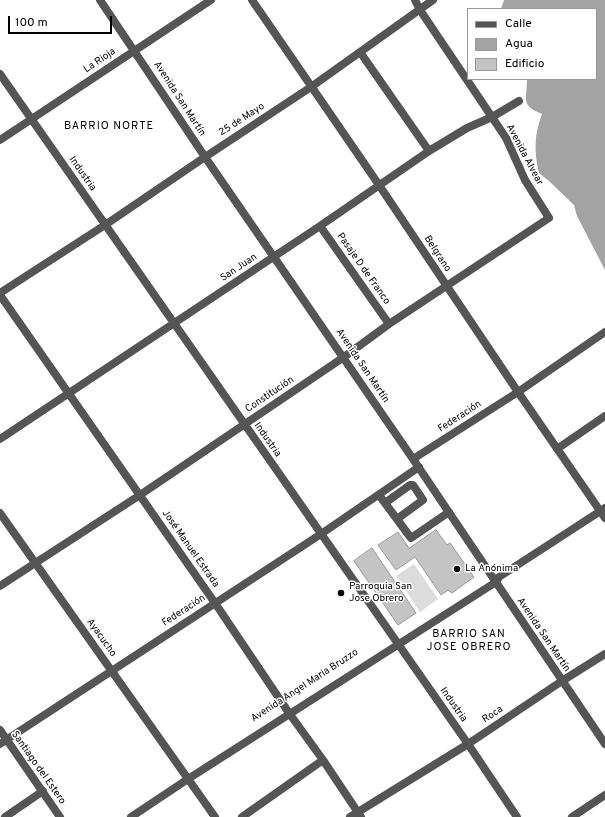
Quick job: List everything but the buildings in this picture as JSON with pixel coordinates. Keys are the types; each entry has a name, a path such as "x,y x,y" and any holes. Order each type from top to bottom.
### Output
{"street":[{"name":"Avenida San Martín","path":"100,0 135,50 205,157 496,579 605,744"},
{"name":"La Rioja","path":"0,140 211,0"},
{"name":"Belgrano","path":"252,0 557,449 603,512"},
{"name":"Avenida Alvear","path":"416,0 420,10 467,80"},
{"name":"25 de Mayo","path":"0,294 311,87 433,0"},
{"path":"360,52 429,151"},
{"name":"Industria","path":"0,74 518,817"},
{"name":"Avenida Alvear","path":"467,80 506,138 525,180 549,218"},
{"name":"San Juan","path":"0,439 70,394 429,151 467,128 492,117 519,101"},
{"name":"Constitución","path":"0,586 140,495 344,357 390,324 549,218"},
{"name":"Pasaje D de Franco","path":"320,226 390,324"},
{"name":"José Manuel Estrada","path":"0,294 215,603 288,712 360,815"},
{"name":"Federación","path":"413,459 518,392 605,332"},
{"path":"557,449 605,416"},
{"name":"Federación","path":"4,742 321,534 419,467"},
{"path":"385,502 410,485 413,485 423,500 397,519"},
{"path":"379,495 411,538 449,512"},
{"name":"Avenida Angel Maria Bruzzo","path":"124,817 396,642 603,512"},
{"name":"Ayacucho","path":"0,513 215,817"},
{"name":"Roca","path":"350,817 360,815 605,654"},
{"name":"Santiago del Estero","path":"0,730 4,742 43,791 60,817"},
{"path":"242,817 323,760"},
{"name":"Avenida Angel Maria Bruzzo","path":"131,817 187,777"},
{"path":"5,817 43,791"},
{"path":"572,817 605,795"}],"shaded area":[{"path":"414,564 438,599 420,612 396,576"}],"water":[{"path":"504,0 605,0 605,270 577,216 574,205 539,173 536,158 536,136 542,114 530,108 526,101 527,80 597,80 597,8 501,8"}],"place":[{"name":"La Anónima","path":"457,569"},
{"name":"Parroquia San Jose Obrero","path":"341,593"}],"district":[{"name":"BARRIO NORTE","path":"109,127"},
{"name":"BARRIO SAN JOSE OBRERO","path":"469,641"}]}
